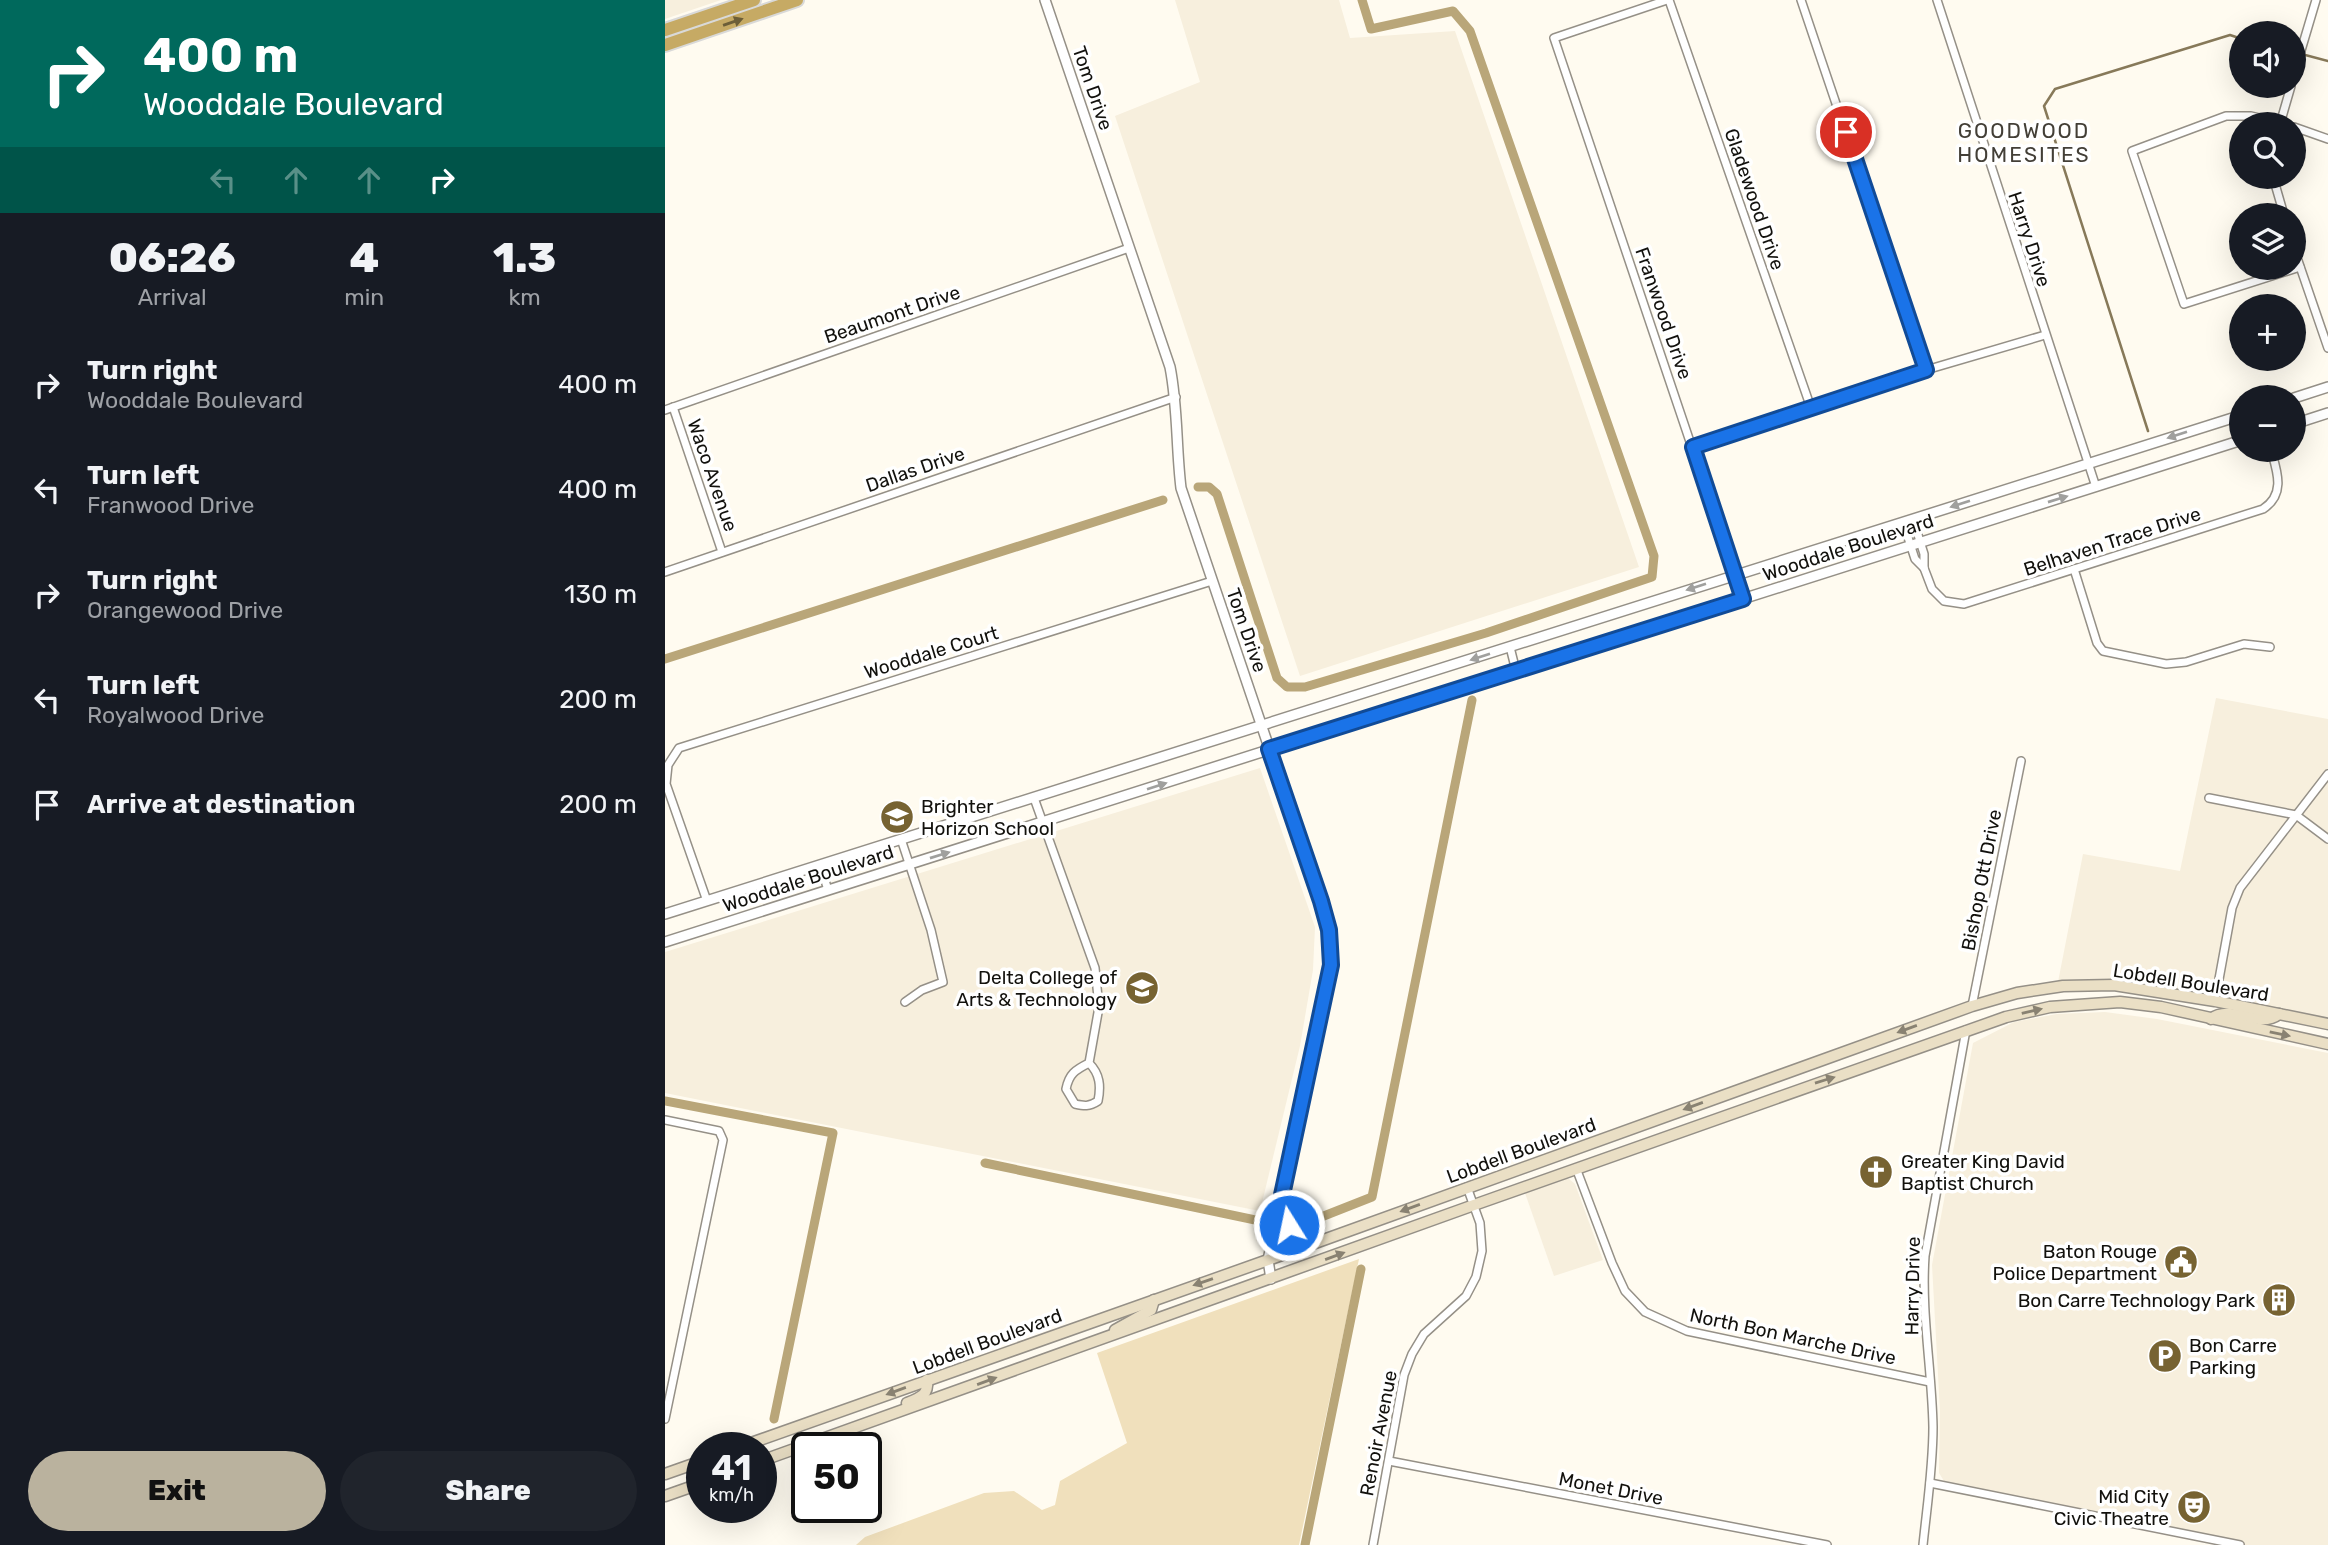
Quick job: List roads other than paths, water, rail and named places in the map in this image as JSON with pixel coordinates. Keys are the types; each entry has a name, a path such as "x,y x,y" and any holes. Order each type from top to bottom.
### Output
{"highway":[{"path":"680,40 670,28 754,0"},
{"path":"665,45 797,0"}],"main road":[{"name":"Lobdell Boulevard","path":"777,1434 1972,1006 2017,993 2063,986 2114,985 2328,1024"},
{"name":"Lobdell Boulevard","path":"777,1455 1966,1030 2039,1009 2094,1002 2120,1002 2161,1007 2328,1044"},
{"path":"2211,1019 2215,1002"},
{"path":"1966,1030 1972,1006"},
{"path":"2211,1019 2223,1013 2260,1020 2272,1019 2279,1014"},
{"path":"1784,1074 1791,1092"},
{"path":"1282,1195 1291,1230 1315,1242"},
{"path":"1111,1336 1117,1327 1151,1310 1154,1300"},
{"path":"1064,1332 1072,1350"},
{"path":"887,1416 894,1408 924,1395 927,1380"},
{"path":"665,1474 686,1467"},
{"path":"665,1496 686,1489"}],"street":[{"name":"Tom Drive","path":"1045,0 1170,367 1176,397 1176,449 1181,488 1329,930 1331,965 1268,1260 1271,1279"},
{"name":"Franwood Drive","path":"1668,0 1554,38 1743,599"},
{"name":"Gladewood Drive","path":"1668,0 1811,408"},
{"path":"1801,0 1926,370"},
{"name":"Harry Drive","path":"1937,0 2096,487"},
{"path":"2306,34 2316,0"},
{"path":"2229,116 2131,150 2184,304 2259,280"},
{"path":"2306,131 2328,139"},
{"name":"Beaumont Drive","path":"669,409 1129,248"},
{"path":"2304,280 2328,348"},
{"path":"1693,447 1926,370 2045,335"},
{"path":"2306,394 2328,387"},
{"name":"Dallas Drive","path":"665,572 1176,397"},
{"name":"Waco Avenue","path":"669,409 722,552"},
{"path":"2306,420 2328,413"},
{"name":"Wooddale Boulevard","path":"665,914 2229,419"},
{"name":"Wooddale Boulevard","path":"665,942 2229,444"},
{"name":"Belhaven Trace Drive","path":"1924,568 1937,597 1958,605 1971,603 2267,507 2276,496 2279,481 2274,462"},
{"path":"1913,519 1924,568"},
{"path":"1903,522 1915,559 1924,568"},
{"path":"2074,569 2097,643 2103,651 2167,664 2186,662 2244,644 2270,647"},
{"name":"Wooddale Court","path":"707,901 666,784 668,765 679,748 1212,581"},
{"path":"1510,647 1516,671"},
{"name":"Bishop Ott Drive","path":"1972,1006 2021,761"},
{"path":"2215,1002 2235,898 2245,880 2328,774"},
{"path":"1034,798 1095,968 1099,1007 1089,1063"},
{"path":"2209,798 2296,815 2328,839"},
{"path":"901,839 931,929 943,982 922,990 905,1002"},
{"path":"820,865 828,890"},
{"name":"Harry Drive","path":"1923,1545 1933,1426 1924,1290 1927,1240 1966,1030"},
{"path":"1089,1063 1097,1071 1100,1091 1098,1101 1090,1106 1075,1104 1066,1090 1068,1076 1089,1063"},
{"path":"665,1120 719,1131 723,1140 665,1419"},
{"path":"1528,1166 1535,1183"},
{"name":"North Bon Marche Drive","path":"1576,1168 1625,1291 1645,1312 1686,1332 1930,1382"},
{"name":"Renoir Avenue","path":"1373,1545 1404,1376 1412,1354 1424,1334 1466,1296 1476,1277 1482,1251 1481,1223 1467,1187"},
{"name":"Monet Drive","path":"1389,1461 1827,1545"},
{"path":"1930,1483 2240,1545"}],"waterway":[{"path":"1198,487 1209,487 1217,494 1277,678 1287,687 1305,687 1486,633 1652,577 1654,556 1470,31 1453,11 1371,29 1362,0"},
{"path":"2148,431 2044,106 2055,89 2229,35"},
{"path":"2306,55 2328,61"},
{"path":"665,659 1163,500"},
{"path":"1306,1223 1372,1197 1472,700"},
{"path":"665,1101 833,1133 774,1419"},
{"path":"985,1163 1260,1221"},
{"path":"1305,1545 1361,1269"}],"place":[{"name":"Brighter Horizon School","path":"897,817"},
{"name":"Delta College of Arts & Technology","path":"1142,988"},
{"name":"Greater King David Baptist Church","path":"1876,1172"},
{"name":"Baton Rouge Police Department","path":"2181,1262"},
{"name":"Bon Carre Technology Park","path":"2279,1300"},
{"name":"Bon Carre Parking","path":"2165,1356"},
{"name":"Mid City Civic Theatre","path":"2194,1507"}],"district":[{"name":"GOODWOOD HOMESITES","path":"2024,143"}]}
